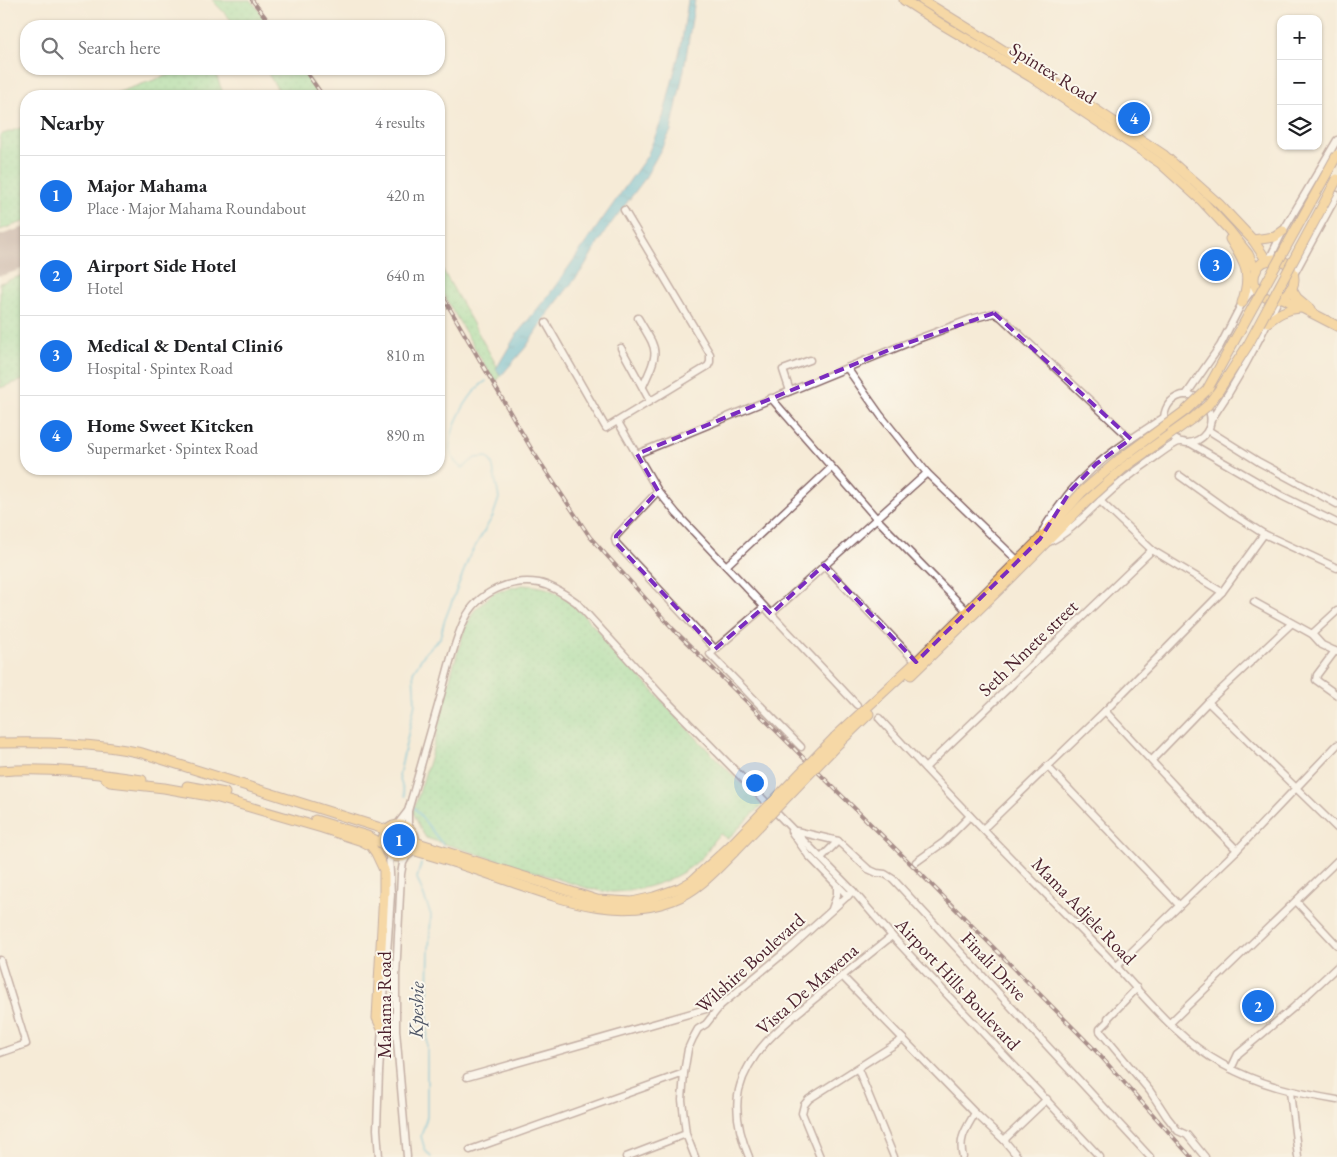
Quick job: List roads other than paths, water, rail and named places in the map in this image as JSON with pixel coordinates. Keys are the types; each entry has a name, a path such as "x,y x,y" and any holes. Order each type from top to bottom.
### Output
{"main road":[{"name":"Spintex Road","path":"904,0 1031,77 1142,150 1170,171 1222,223 1248,254 1256,271"},
{"name":"Spintex Road","path":"922,0 1044,76 1164,155 1219,204 1253,240 1268,260"},
{"path":"932,0 963,21 982,38"},
{"path":"837,739 927,661 1042,541 1082,492 1123,462 1185,411 1207,390 1337,155"},
{"path":"1123,462 1194,418 1220,390 1248,345 1337,179"},
{"path":"1222,223 1247,270 1247,290 1242,303"},
{"path":"1253,240 1274,237 1283,231"},
{"path":"1292,288 1280,298 1265,297 1255,286 1256,271 1261,264 1268,260 1280,260 1289,266 1293,276 1292,288 1297,298 1327,321"},
{"path":"1280,298 1337,326"},
{"path":"1268,322 1278,314 1300,308"},
{"path":"412,848 582,904 617,910 648,907 673,900 705,880 732,848 837,739 1018,561 1042,541"},
{"path":"0,742 61,742 110,746 142,753 387,830"},
{"path":"0,771 101,774 210,789 269,805 367,836 383,844 389,853 395,856 402,856 412,848 414,835 406,827 397,825 387,830 383,844"},
{"path":"101,774 110,782 164,788 215,797 322,828 362,841 371,846 384,870 377,1018 382,1029"}],"street":[{"path":"1268,260 1337,140"},
{"path":"1293,276 1337,195"},
{"path":"546,323 606,428 708,366 711,357 624,210"},
{"path":"1186,395 1220,346 1242,303 1255,286"},
{"path":"1190,443 1203,437 1208,430 1211,420 1280,298"},
{"path":"637,454 946,328 994,314 1001,316 1131,439"},
{"path":"638,318 655,347 655,359 643,386"},
{"path":"621,348 650,401"},
{"path":"790,390 782,370 810,360"},
{"path":"847,368 881,416 927,473 1018,561"},
{"path":"1211,420 1206,404 1197,398 1186,395 1170,402 1163,418 1168,432 1180,442 1190,443 1282,496 1337,523"},
{"path":"771,398 877,519 967,611"},
{"path":"1163,418 1096,464 1071,490 1045,526 1042,541 1059,537 1082,520 1100,501 1133,473 1180,442"},
{"path":"618,422 658,491 676,514 857,705"},
{"path":"1208,430 1259,462 1337,504"},
{"path":"726,566 831,468"},
{"path":"771,614 824,564 927,473"},
{"path":"1180,476 1264,534 1337,568"},
{"path":"658,491 614,539 715,649"},
{"path":"1100,501 1152,550 1222,592"},
{"path":"983,829 1105,711 1222,592 1264,534"},
{"name":"Seth Nmete street","path":"925,768 1152,550"},
{"path":"824,564 916,662"},
{"path":"410,830 408,811 465,618 475,605 497,588 528,582 541,584 562,592 576,602 663,697 785,821 808,855 837,885 850,893"},
{"path":"1254,602 1312,634 1322,645 1336,651 1317,675 1316,680 1337,695"},
{"path":"764,607 710,655 801,747"},
{"path":"1312,634 1337,611"},
{"path":"1152,760 1208,702 1291,624"},
{"path":"1208,702 1337,828"},
{"path":"1105,711 1237,850"},
{"name":"Mama Adjele Road","path":"880,718 970,816 1170,1023 1196,1047 1231,1069 1254,1080 1290,1092 1337,1100"},
{"path":"1117,966 1237,850 1337,745"},
{"path":"1047,766 1179,905"},
{"path":"397,825 408,811"},
{"path":"916,862 944,842 970,816"},
{"name":"Airport Hills Boulevard","path":"785,821 821,858 850,893 1100,1157"},
{"name":"Finali Drive","path":"795,831 838,841 868,869 885,874 897,883 1150,1157"},
{"path":"821,858 838,841"},
{"name":"Mahama Road","path":"407,1157 396,1030 396,978 401,874 403,863 412,848"},
{"name":"Mahama Road","path":"379,1157 378,1103 390,912 391,878 389,853"},
{"path":"1170,1023 1337,862"},
{"path":"832,910 837,894 837,885"},
{"name":"Wilshire Boulevard","path":"695,1157 686,1134 682,1100 688,1049 698,1029 706,1024 721,1005 790,948 850,893"},
{"path":"1296,901 1337,945"},
{"name":"Vista De Mawena","path":"749,1157 739,1128 737,1101 739,1089 750,1064 770,1038 892,936"},
{"path":"0,960 26,1044 0,1052"},
{"path":"1231,1069 1238,1054 1337,967"},
{"path":"842,976 1004,1140 1018,1157"},
{"path":"1137,988 1108,1018 1100,1032 1150,1091 1178,1131 1187,1135 1205,1157"},
{"path":"466,1077 721,1005"},
{"path":"820,1157 802,1113 808,1099 903,1039"},
{"path":"858,1069 894,1157"},
{"path":"470,1150 684,1073"},
{"path":"1290,1092 1298,1157"},
{"path":"1004,1140 1047,1100"},
{"path":"963,1157 960,1145 963,1134 975,1112"},
{"path":"626,1157 686,1134"}],"water":[{"path":"688,0 695,0 684,70 671,131 644,180 607,229 582,270 547,315 526,347 501,376 496,369 516,335 551,292 647,156 663,117 681,46"}],"waterway":[{"path":"405,796 399,776 415,703 413,672 425,653 440,638 444,622 470,555 493,516 499,498 492,463 487,457 475,458 463,468 454,461 451,450 451,437 462,410 478,388 486,381"},
{"name":"Kpeshie","path":"414,807 443,845"},
{"name":"Kpeshie","path":"421,864 417,878 431,915 427,1117 421,1136 425,1150 431,1157"}],"railway":[{"path":"252,0 267,20"},
{"path":"308,75 319,90"},
{"path":"445,300 532,450 590,537 674,630 912,865 1095,1050 1191,1157"}],"place":[{"name":"Home Sweet Kitcken","path":"1134,118"},
{"name":"Medical & Dental Clini6","path":"1216,265"},
{"name":"Major Mahama","path":"399,840"},
{"name":"Airport Side Hotel","path":"1258,1006"}]}
